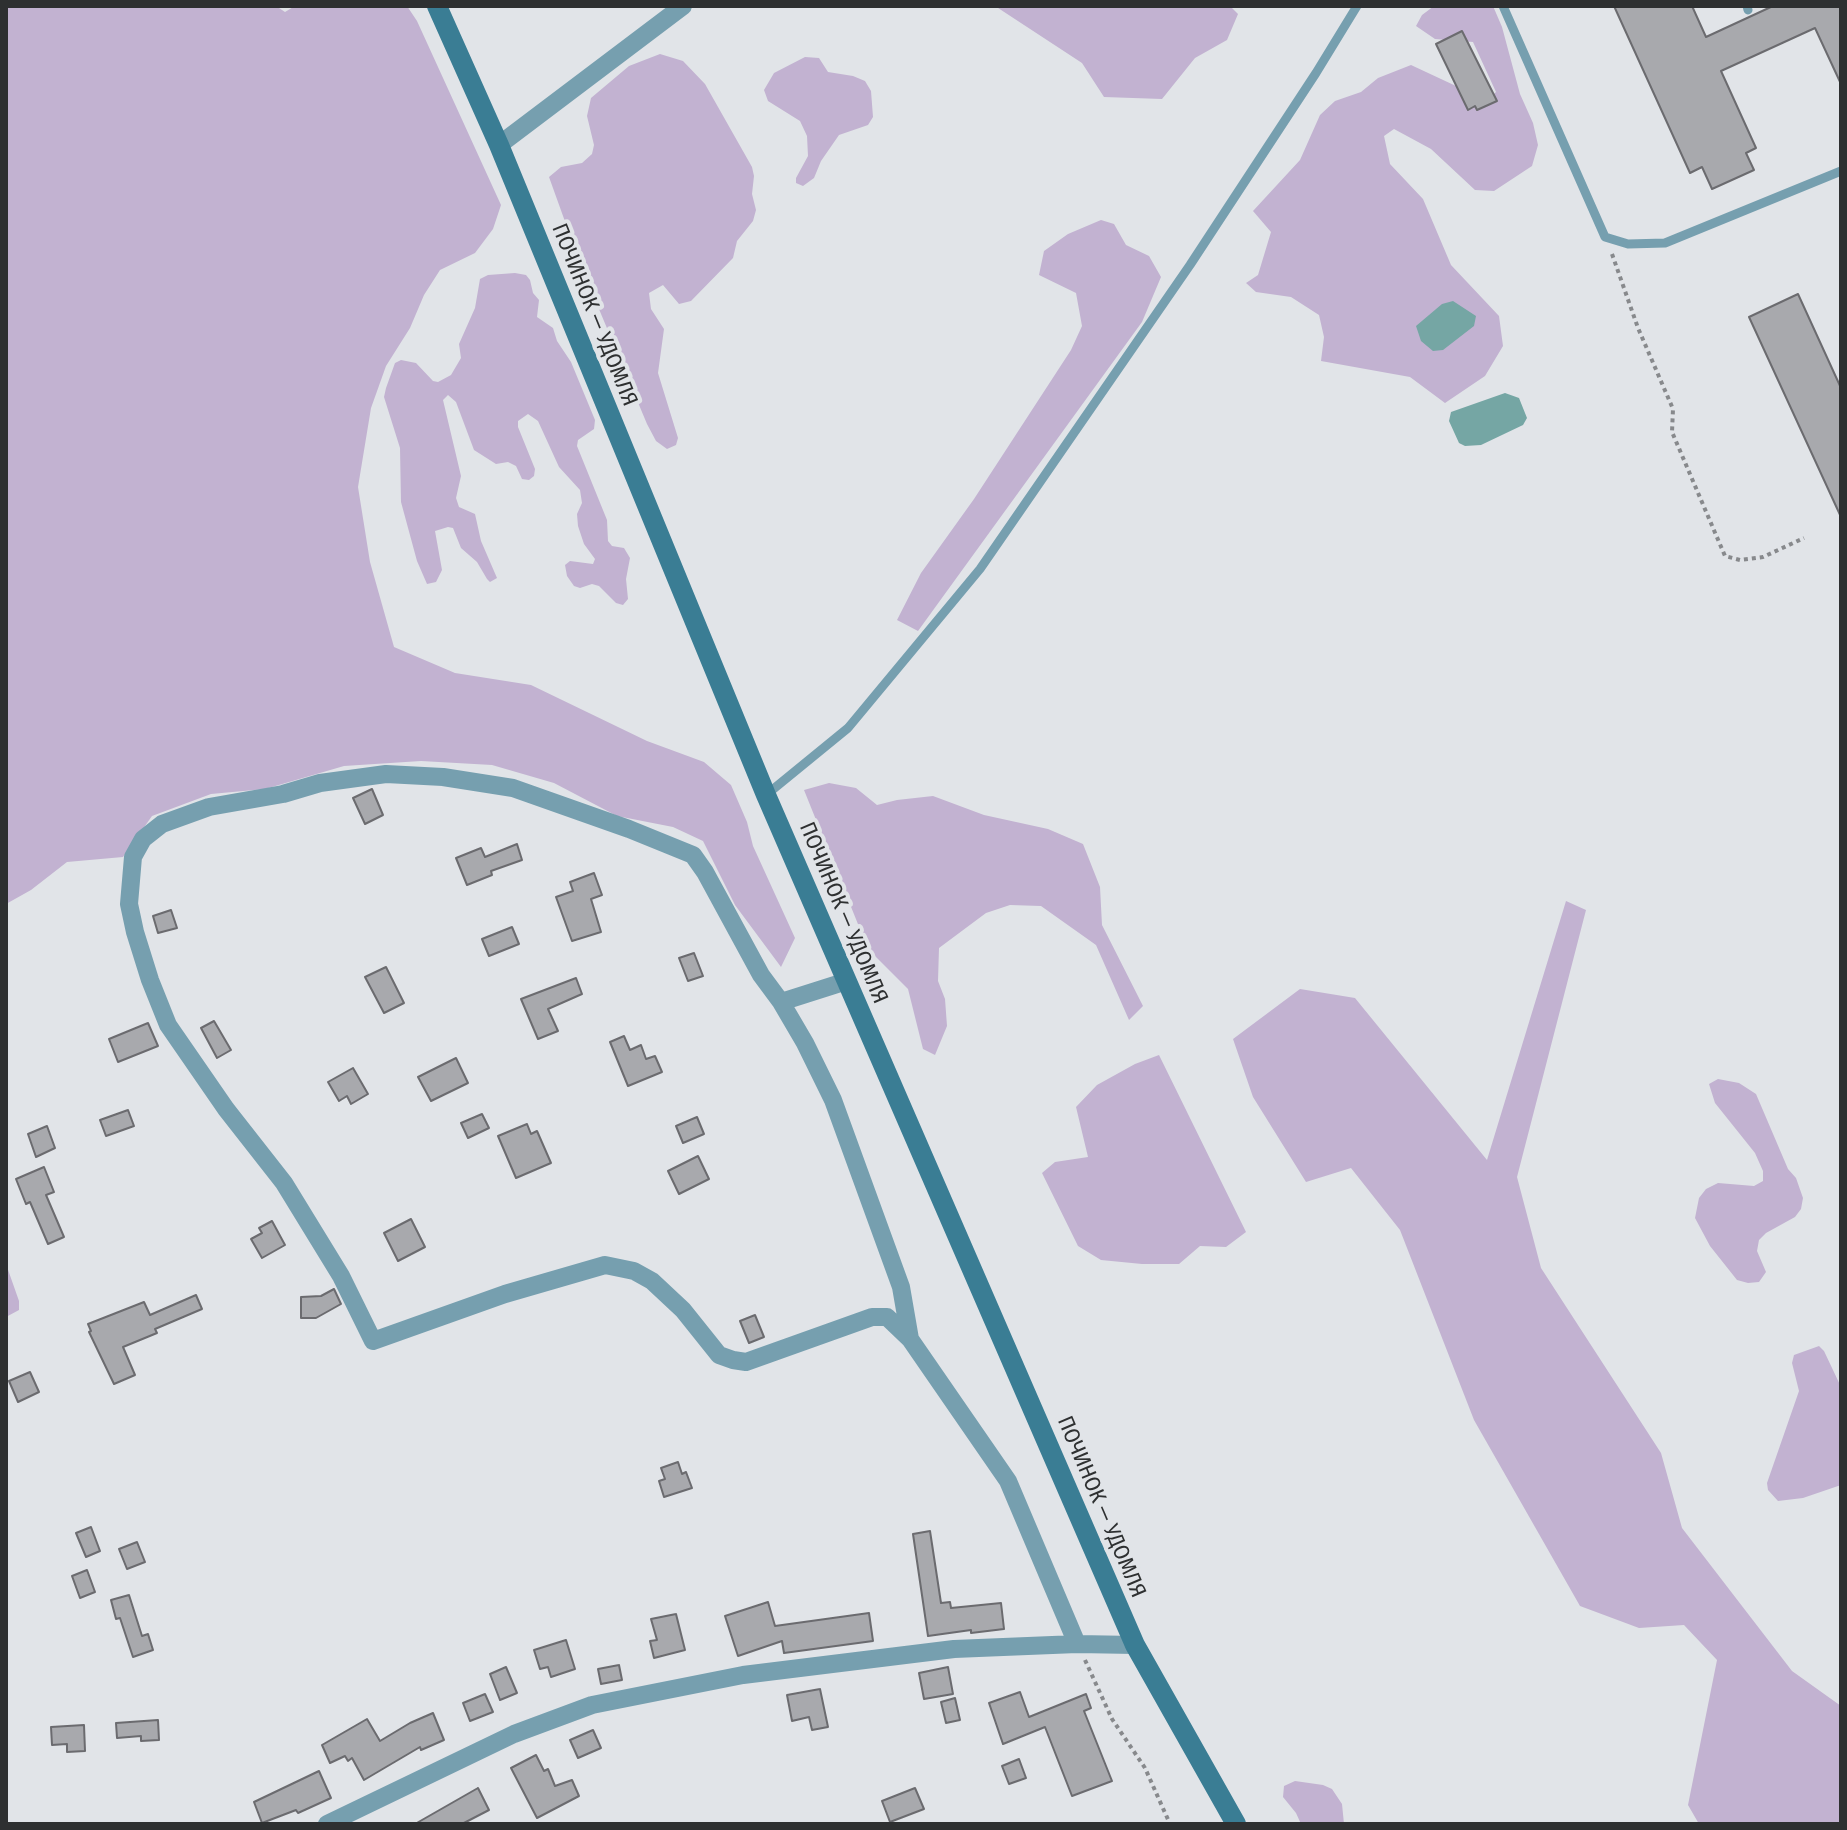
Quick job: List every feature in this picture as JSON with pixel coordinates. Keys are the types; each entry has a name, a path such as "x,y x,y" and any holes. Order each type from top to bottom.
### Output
{"main road":[{"name":"ПОЧИНОК — УДОМЛЯ","path":"437,6 499,145 766,795 1135,1645 1236,1824"}],"street":[{"path":"499,145 683,6"},
{"path":"910,1339 901,1287 833,1100 805,1043 761,975 693,855 513,788 443,777 386,774 320,783 283,794 209,807 162,824 143,839 133,857 129,904 150,980 168,1025 209,1087 284,1183 341,1276 373,1341 505,1294 605,1265 634,1271 652,1281 683,1310 719,1355 733,1360 746,1362 872,1317 887,1317 910,1339 1008,1481 1077,1644"},
{"path":"781,1002 847,981"},
{"path":"327,1824 514,1734 592,1705 743,1675 954,1649 1135,1645"}],"lane":[{"path":"766,795 848,728 980,569 1190,265 1357,6"},
{"path":"1503,6 1605,237 1628,244 1665,243 1841,171"}],"path":[{"path":"1605,237 1638,328 1673,409 1672,432 1725,556 1740,560 1763,557 1804,538"},
{"path":"1077,1644 1112,1719 1145,1768 1170,1824"}],"shaded area":[{"path":"6,6 276,6 285,12 295,6 407,6 417,21 501,205 493,229 475,253 440,270 386,366 371,408 358,487 370,562 394,647 455,673 531,685 647,741 704,762 731,785 747,822 753,846 795,938 781,967 735,905 703,841 673,827 617,816 554,783 492,765 421,761 344,766 265,789 211,794 152,816 123,857 67,862 31,890 6,904"},
{"path":"995,6 1230,6 1238,14 1227,40 1195,58 1162,99 1104,97 1082,63"},
{"path":"1434,6 1493,6 1538,145 1532,166 1494,191 1475,190 1431,149 1394,129 1384,136 1390,164 1423,199 1451,265 1499,316 1503,346 1485,376 1445,403 1410,377 1321,361 1324,337 1319,315 1291,297 1256,292 1246,283 1258,275 1271,232 1253,211 1300,160 1320,115 1335,101 1361,92 1378,78 1411,65 1456,86 1483,104 1496,92 1473,42 1435,39 1416,26 1422,15"},
{"path":"660,54 683,61 705,84 752,167 752,194 756,210 753,221 737,241 733,258 691,301 679,304 663,285 649,293 651,309 664,329 658,373 678,438 676,445 667,449 656,441 647,424 581,266 549,177 561,167 582,163 592,154 594,145 587,116 591,98 629,66"},
{"path":"805,57 819,58 828,72 865,81 871,91 873,117 868,125 839,135 821,161 814,178 803,186 796,183 796,178 808,156 807,136 800,121 768,101 764,90 774,73"},
{"path":"1101,220 1114,224 1126,245 1149,256 1161,277 1142,322 918,631 897,620 921,573 974,499 1071,350 1082,326 1076,293 1039,275 1044,251 1068,234"},
{"path":"488,275 526,275 530,280 533,293 539,300 537,317 553,328 595,420 594,429 578,440 577,446 607,520 608,541 612,546 624,548 630,558 626,579 628,599 623,605 616,603 599,586 592,584 580,588 574,586 567,576 565,565 570,561 593,564 595,559 584,544 578,526 577,514 582,503 580,490 559,467 538,421 528,414 518,421 535,469 534,476 529,480 522,479 516,466 508,462 496,464 474,450 456,402 448,395 443,400 461,476 456,498 459,507 475,514 481,541 497,578 490,582 487,579 477,562 461,548 453,528 435,531 442,570 436,582 427,584 417,561 401,502 400,448 384,397 386,388 395,363 401,360 416,363 433,381 438,382 451,375 461,358 459,344 475,308 480,279"},
{"path":"829,783 856,788 877,805 933,796 984,815 1048,829 1083,844 1100,887 1102,925 1143,1006 1129,1020 1096,945 1041,906 1010,905 986,913 939,948 938,981 945,999 947,1026 935,1055 923,1049 908,989 868,949 804,790"},
{"path":"1566,901 1586,910 1517,1177 1541,1268 1661,1453 1682,1528 1792,1671 1841,1706 1841,1824 1699,1824 1688,1805 1717,1660 1684,1625 1639,1628 1580,1606 1474,1420 1400,1230 1351,1168 1306,1182 1253,1097 1233,1039 1300,989 1355,998 1487,1160"},
{"path":"1159,1055 1246,1232 1226,1247 1200,1246 1179,1264 1101,1260 1078,1246 1042,1173 1055,1162 1088,1157 1076,1107 1097,1085"},
{"path":"1718,1079 1739,1083 1756,1094 1803,1198 1801,1209 1795,1217 1759,1240 1757,1251 1766,1272 1759,1282 1737,1280 1710,1246 1695,1218 1699,1198 1706,1189 1718,1183 1754,1186 1763,1181 1763,1171 1755,1153 1715,1103 1709,1084"},
{"path":"6,1264 19,1301 19,1310 6,1317"},
{"path":"1819,1346 1841,1387 1841,1485 1803,1498 1778,1501 1768,1490 1767,1483 1799,1391 1792,1363 1794,1355"},
{"path":"1295,1781 1332,1789 1342,1804 1344,1824 1301,1824 1283,1797 1284,1786"}],"water":[{"path":"1453,301 1476,316 1474,326 1443,350 1433,351 1421,341 1416,326 1442,304"},
{"path":"1505,393 1519,398 1527,418 1523,425 1481,445 1465,446 1459,443 1449,421 1451,412"}],"building":[{"path":"1614,6 1692,6 1706,37 1773,6 1841,6 1841,84 1815,28 1721,71 1756,148 1746,153 1754,170 1712,189 1702,167 1690,173"},
{"path":"1462,31 1497,101 1477,110 1475,106 1468,110 1436,44"},
{"path":"1798,294 1841,388 1841,517 1749,317"},
{"path":"372,789 383,815 365,824 353,798"},
{"path":"517,844 522,860 491,871 492,875 467,885 456,858 481,848 485,857"},
{"path":"594,873 602,895 591,899 601,932 572,941 556,897 573,891 570,882"},
{"path":"171,910 177,928 158,933 153,916"},
{"path":"512,927 519,944 489,956 482,939"},
{"path":"694,953 703,976 688,981 679,958"},
{"path":"386,967 404,1003 384,1013 365,977"},
{"path":"576,978 582,994 548,1009 558,1031 538,1039 521,999"},
{"path":"214,1021 231,1050 217,1058 201,1028"},
{"path":"148,1023 158,1046 118,1062 109,1039"},
{"path":"624,1036 630,1050 641,1045 646,1059 655,1056 662,1072 628,1086 610,1042"},
{"path":"456,1058 468,1083 431,1101 418,1077"},
{"path":"353,1068 368,1094 351,1104 347,1096 339,1101 328,1082"},
{"path":"128,1110 134,1126 106,1136 100,1120"},
{"path":"482,1114 489,1128 468,1138 461,1123"},
{"path":"697,1117 704,1134 683,1143 676,1126"},
{"path":"527,1124 531,1134 537,1131 551,1163 516,1178 498,1136"},
{"path":"47,1126 55,1148 36,1157 28,1134"},
{"path":"698,1156 709,1179 679,1194 668,1171"},
{"path":"44,1167 54,1192 46,1195 64,1237 48,1244 30,1202 26,1204 16,1179"},
{"path":"411,1219 425,1247 398,1261 384,1233"},
{"path":"272,1221 285,1245 262,1258 251,1239 262,1233 259,1228"},
{"path":"334,1289 341,1304 316,1318 301,1318 301,1297 321,1296"},
{"path":"196,1295 202,1309 123,1347 135,1375 114,1384 88,1324 144,1302 150,1315"},
{"path":"755,1315 764,1337 749,1343 740,1321"},
{"path":"30,1372 39,1392 18,1402 9,1381"},
{"path":"678,1462 692,1488 664,1497 659,1481 665,1479 661,1468"},
{"path":"91,1527 100,1551 86,1557 76,1533"},
{"path":"930,1531 941,1603 950,1602 951,1608 1001,1603 1004,1629 928,1636 913,1534"},
{"path":"137,1542 145,1562 127,1569 119,1549"},
{"path":"87,1570 95,1592 80,1598 72,1576"},
{"path":"129,1595 142,1636 148,1634 153,1650 133,1657 111,1600"},
{"path":"768,1602 775,1626 869,1613 873,1641 784,1653 782,1641 738,1656 725,1616"},
{"path":"676,1614 685,1650 654,1658 650,1641 657,1640 651,1619"},
{"path":"566,1640 575,1669 551,1677 548,1667 540,1669 534,1650"},
{"path":"619,1665 622,1680 601,1684 598,1669"},
{"path":"506,1667 517,1693 500,1700 490,1674"},
{"path":"948,1667 953,1694 924,1699 919,1673"},
{"path":"820,1689 828,1727 812,1730 809,1717 792,1721 787,1695"},
{"path":"1020,1692 1029,1717 1086,1694 1091,1708 1084,1711 1112,1781 1072,1796 1045,1727 1003,1744 989,1703"},
{"path":"485,1694 493,1712 470,1721 463,1703"},
{"path":"955,1698 960,1720 946,1723 941,1702"},
{"path":"433,1713 444,1740 421,1750 420,1747 364,1780 352,1758 348,1761 345,1756 330,1763 322,1745 367,1719 380,1741"},
{"path":"158,1720 159,1740 141,1741 141,1736 117,1738 116,1723"},
{"path":"84,1725 85,1751 67,1752 67,1744 52,1745 51,1727"},
{"path":"593,1730 601,1748 578,1758 570,1740"},
{"path":"536,1755 544,1771 548,1769 555,1786 572,1780 579,1796 537,1818 511,1768"},
{"path":"1019,1759 1026,1778 1009,1784 1002,1766"},
{"path":"319,1771 331,1798 298,1813 296,1810 262,1823 254,1802"},
{"path":"478,1788 489,1810 462,1824 415,1824"},
{"path":"915,1788 924,1809 890,1822 882,1801"}]}
